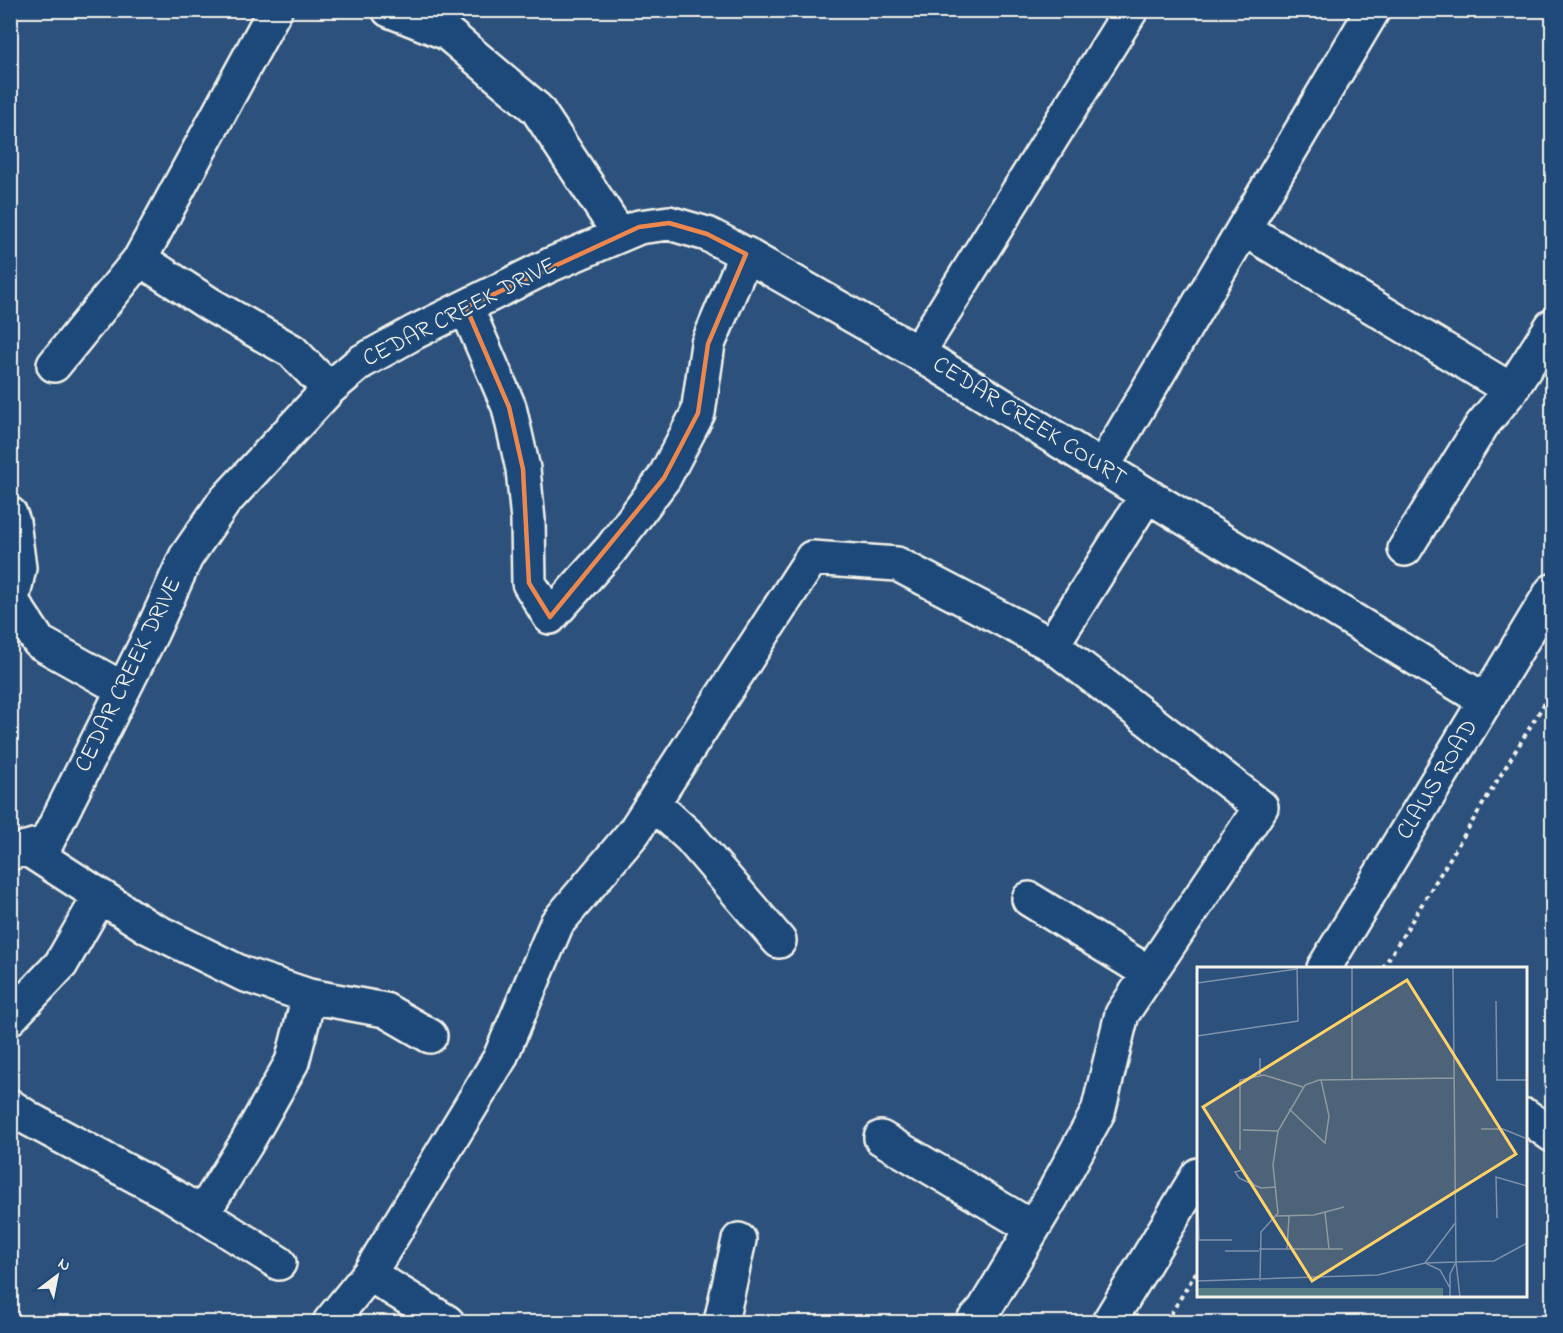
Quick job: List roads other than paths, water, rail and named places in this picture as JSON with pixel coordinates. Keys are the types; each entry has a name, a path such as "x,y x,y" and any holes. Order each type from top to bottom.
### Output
{"street":[{"path":"54,365 140,259 275,10"},
{"name":"CEDAR CREEK COURT","path":"1131,10 918,353 1102,468 1486,701"},
{"path":"1102,468 1373,10"},
{"path":"410,14 447,33 537,110 620,235"},
{"name":"CEDAR CREEK DRIVE","path":"18,850 47,842 186,557 224,502 329,389 361,362 415,332 550,265 639,227 669,223 707,234 746,254 918,353"},
{"path":"1244,229 1510,390"},
{"path":"465,307 510,407 523,468 528,520 529,582 550,617 611,549 664,478 698,413 708,344 746,254"},
{"path":"140,259 211,305 292,351 329,389"},
{"path":"1405,549 1482,424 1510,390 1552,326"},
{"path":"1052,645 1147,495"},
{"path":"10,514 19,568 11,599 25,646 123,689"},
{"path":"330,1323 369,1274 500,1058 557,923 634,832 812,558 897,564 1052,645 1261,807 1122,1014 1098,1112 1033,1228 984,1310 973,1323"},
{"name":"CLAUS ROAD","path":"1325,967 1552,591"},
{"path":"653,803 690,837 779,941"},
{"path":"18,850 100,896 148,927 243,974 309,996 385,1010 430,1036"},
{"path":"10,1018 61,964 100,896"},
{"path":"1029,899 1149,973"},
{"path":"202,1214 246,1144 292,1062 309,996"},
{"path":"10,1106 31,1120 173,1196 279,1263"},
{"path":"1527,1117 1552,1135"},
{"path":"881,1138 1033,1228"},
{"path":"1109,1323 1197,1177"},
{"path":"721,1323 739,1240"},
{"path":"369,1274 447,1323"}]}
